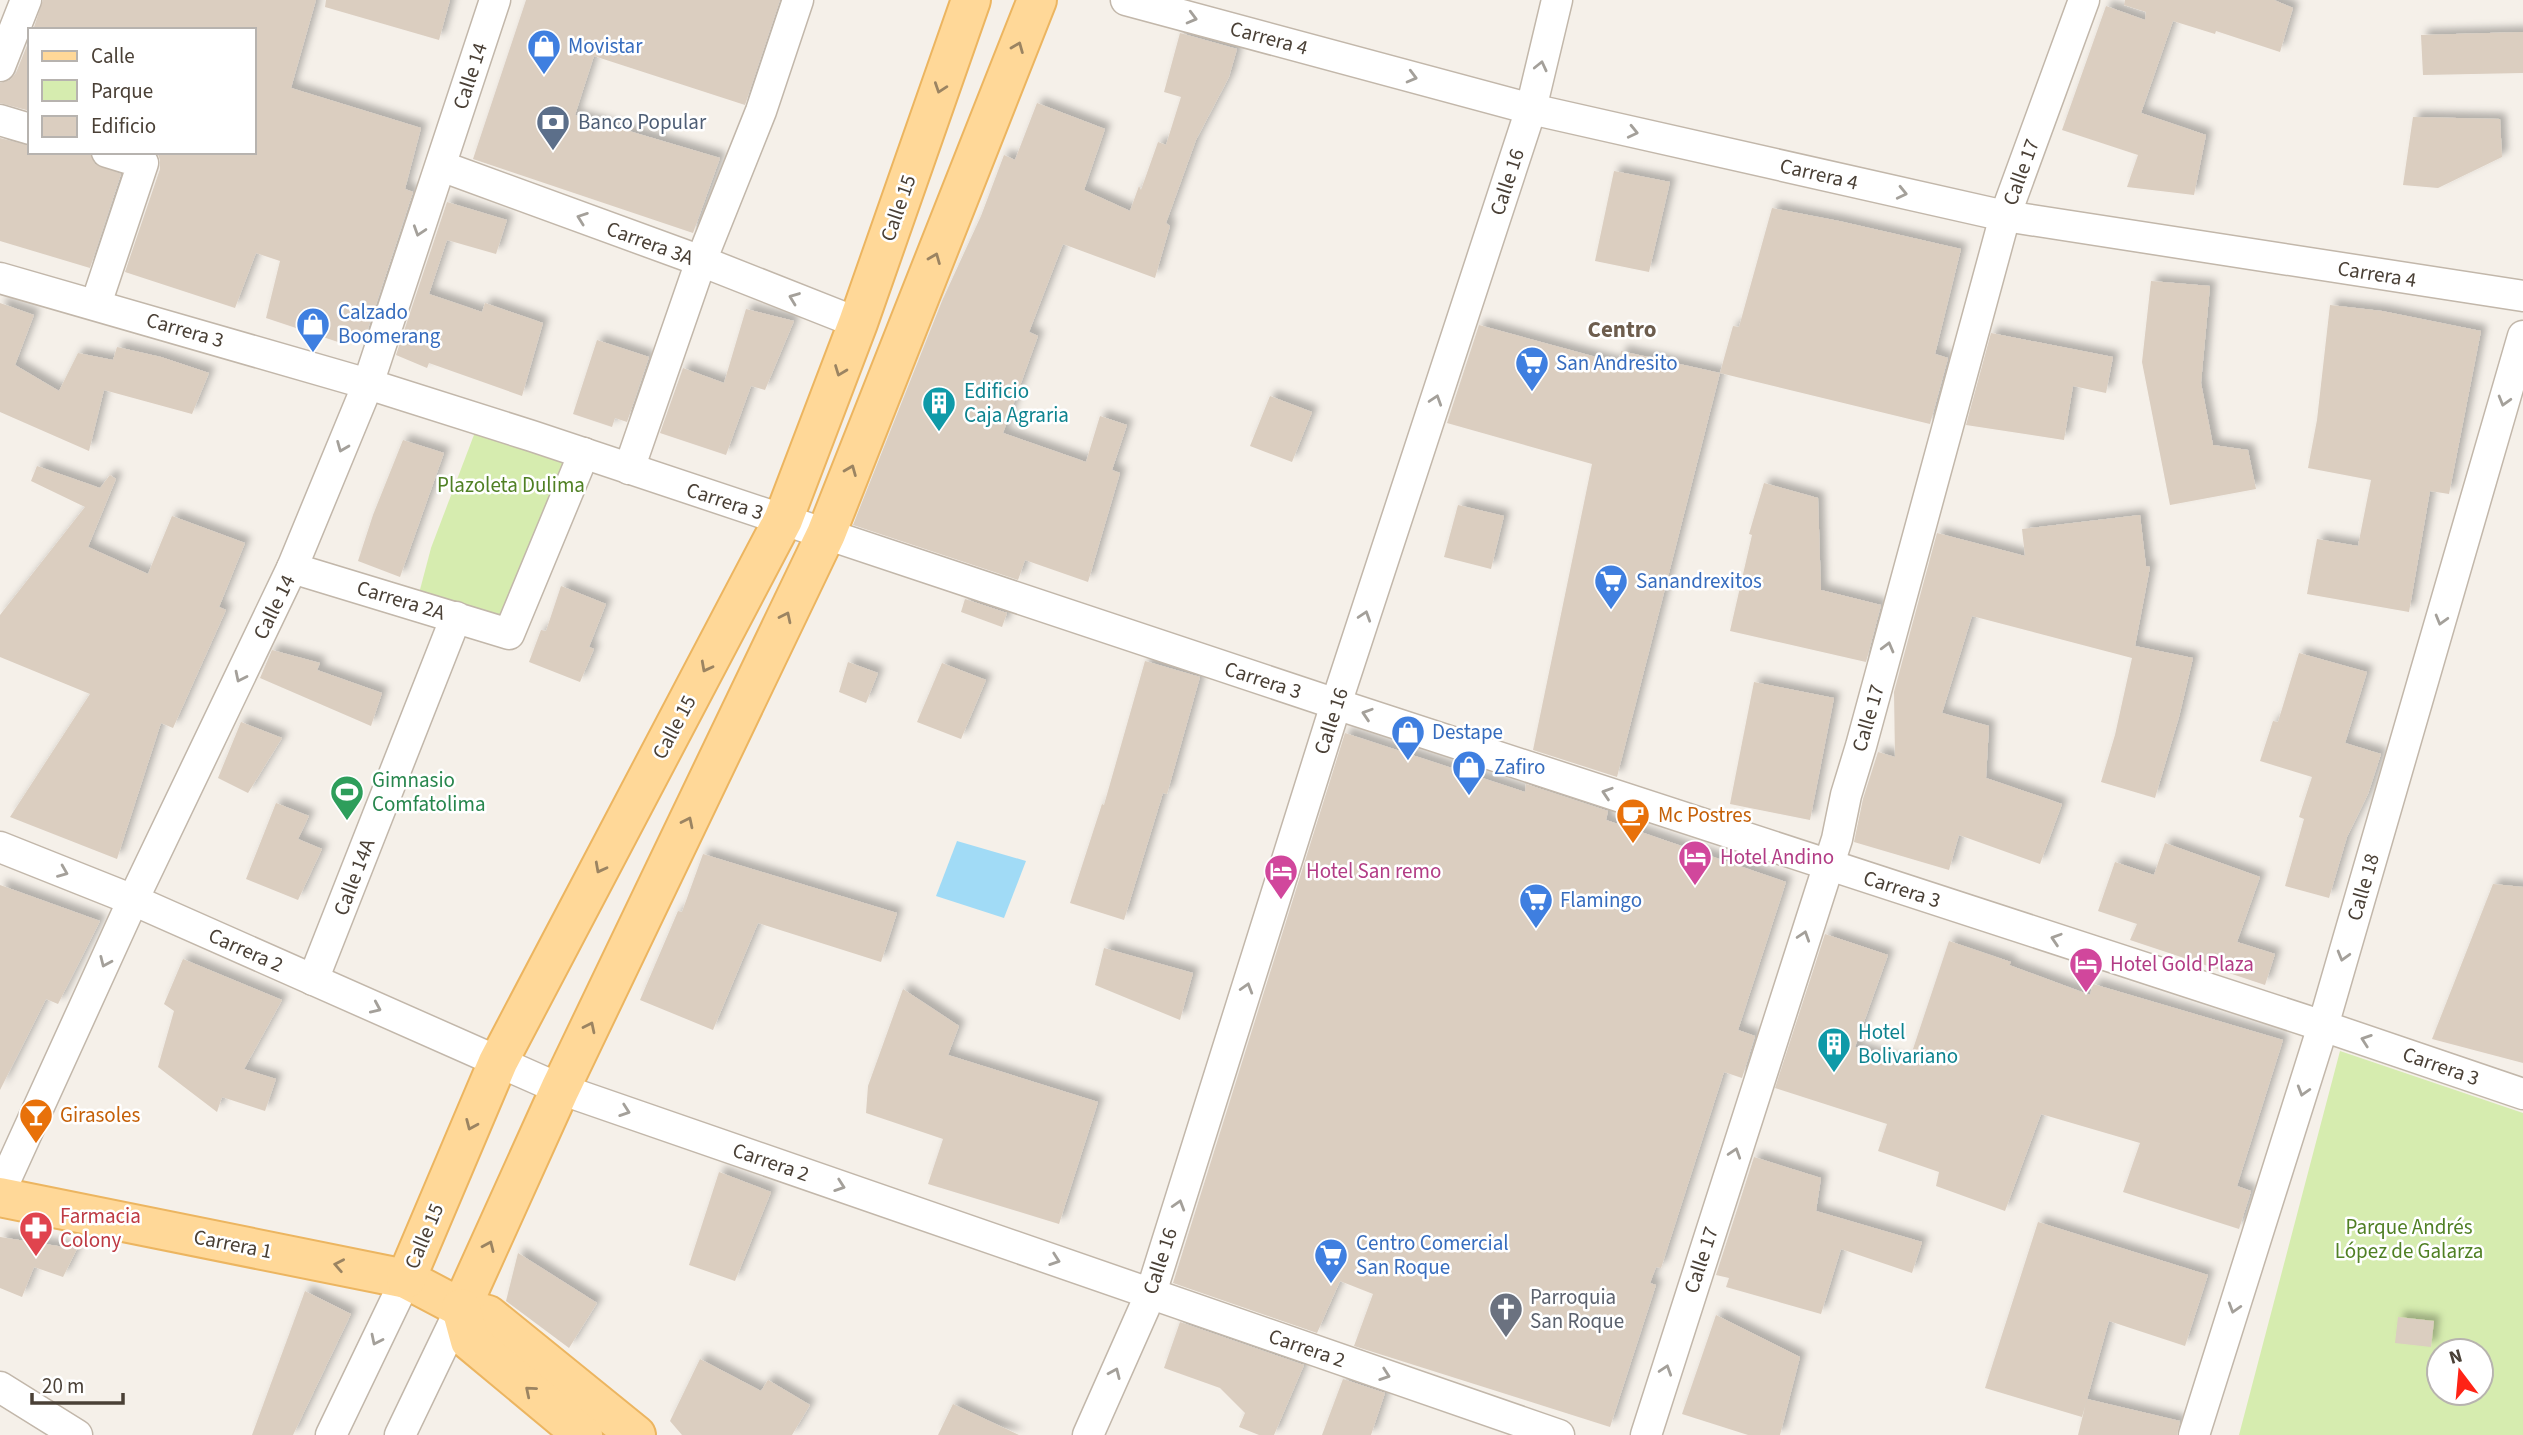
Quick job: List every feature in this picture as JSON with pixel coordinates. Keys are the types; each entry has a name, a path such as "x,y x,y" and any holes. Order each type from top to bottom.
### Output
{"main road":[{"name":"Calle 15","path":"406,1279 498,1062 783,520 858,323 971,0"},
{"path":"583,1435 470,1341 461,1308 560,1089 826,534 1037,0"},
{"name":"Carrera 1","path":"0,1195 406,1279 461,1308 488,1315 636,1435"}],"street":[{"path":"0,66 26,0"},
{"name":"Calle 14","path":"0,1195 133,900 292,568 368,384 495,0"},
{"path":"629,469 701,261 761,111 798,0"},
{"name":"Carrera 4","path":"1126,0 1531,109 2005,216 2523,296"},
{"name":"Calle 16","path":"1088,1435 1151,1293 1336,704 1531,109 1557,0"},
{"name":"Calle 17","path":"1646,1435 1826,865 1837,839 1846,795 2005,216 2084,0"},
{"path":"0,120 28,128"},
{"path":"96,304 143,163 114,154"},
{"name":"Carrera 3A","path":"440,166 701,261 858,323"},
{"name":"Carrera 3","path":"0,278 368,384 584,453 1336,704 2323,1026 2523,1094"},
{"name":"Calle 18","path":"2194,1435 2323,1026 2523,336"},
{"name":"Carrera 2A","path":"292,568 509,634 584,453"},
{"name":"Calle 14A","path":"313,980 456,617"},
{"name":"Carrera 2","path":"0,847 133,900 560,1089 1559,1435"},
{"name":"Calle 15","path":"331,1435 406,1279"},
{"path":"400,1435 461,1308"},
{"path":"0,1387 77,1435"}],"green space":[{"name":"Plazoleta Dulima","path":"480,419 578,451 507,629 417,601 431,548"},
{"name":"Parque Andrés López de Galarza","path":"2340,1051 2523,1113 2523,1435 2239,1435"}],"water":[{"path":"957,841 1026,861 1004,918 936,896"}],"building":[{"path":"43,0 316,0 291,88 421,128 405,189 413,192 364,341 351,335 347,345 266,318 280,261 256,253 235,308 125,272 160,169 158,154 256,154 256,28 34,28"},
{"path":"326,0 450,0 439,40 325,7"},
{"path":"526,0 780,0 745,105 594,56 575,115 720,158 693,233 473,159"},
{"path":"2125,0 2274,0 2293,8 2280,52 2216,31 2215,34 2173,21 2141,113 2206,135 2194,195 2127,187 2138,155 2062,130 2106,6 2145,20 2146,12 2124,5"},
{"path":"2523,32 2523,73 2423,75 2421,35"},
{"path":"1180,33 1237,49 1229,77 1196,140 1166,223 1170,226 1155,278 1063,244 1029,332 1038,336 1003,433 1086,462 1100,416 1127,425 1112,470 1120,473 1088,582 1025,560 1018,580 853,525 942,301 981,216 1004,155 1015,160 1037,103 1105,129 1084,190 1130,211 1139,186 1141,190 1158,142 1166,145 1181,97 1164,92"},
{"path":"28,43 28,110 0,103 0,83 10,80 16,73"},
{"path":"2413,117 2500,119 2502,157 2438,188 2403,185"},
{"path":"0,138 28,145 28,154 91,154 95,164 121,174 90,268 0,241"},
{"path":"1614,171 1670,182 1649,272 1595,261"},
{"path":"447,202 507,220 496,254 447,240 429,294 482,312 485,303 543,323 522,396 429,363 427,368 396,355"},
{"path":"1772,208 1961,249 1935,354 1948,358 1930,424 1720,373 1733,326 1739,327"},
{"path":"2151,281 2210,286 2201,383 2213,445 2248,450 2256,489 2170,505 2142,362"},
{"path":"0,303 34,315 15,365 59,391 78,353 113,360 117,347 161,357 209,373 192,414 104,390 89,451 0,412"},
{"path":"2330,305 2382,311 2481,331 2449,494 2430,491 2409,612 2307,594 2317,539 2358,546 2371,480 2308,468 2317,420"},
{"path":"746,309 794,321 765,390 751,386 726,455 660,433 683,368 724,383"},
{"name":"Sanandrexitos","path":"1479,325 1618,363 1621,351 1720,373 1617,777 1533,750 1592,464 1447,423"},
{"path":"1991,333 2113,357 2106,393 2073,386 2064,440 1966,425"},
{"path":"597,340 649,357 627,422 615,418 612,427 573,414"},
{"path":"1270,396 1312,412 1292,462 1250,446"},
{"path":"403,440 444,453 400,577 358,561"},
{"path":"37,466 100,488 110,475 116,479 88,547 148,574 172,516 245,543 219,607 226,610 173,728 161,723 117,859 10,817 90,694 0,657 0,615 85,507 31,481"},
{"path":"1764,483 1818,498 1821,590 1881,605 1866,662 1730,631 1752,535 1749,534"},
{"path":"1458,505 1504,516 1491,569 1444,557"},
{"path":"2140,515 2146,566 2150,567 2135,646 2193,658 2155,798 2101,782 2115,735 2132,658 1972,616 1942,713 1989,726 1986,778 2062,804 2040,864 1959,835 1949,870 1854,842 1863,799 1878,752 1895,757 1894,692 1937,533 2025,556 2022,529"},
{"path":"561,586 606,604 589,647 594,649 580,682 529,662 541,630 546,631"},
{"path":"965,599 1007,613 1002,627 961,612"},
{"path":"272,650 320,663 317,670 382,693 371,726 260,678"},
{"path":"2299,653 2367,672 2345,743 2381,754 2368,794 2347,837 2329,898 2285,886 2304,819 2299,817 2312,777 2260,761 2273,721 2278,722"},
{"path":"1145,661 1200,677 1167,794 1163,793 1124,920 1070,903 1102,804 1104,805"},
{"path":"848,662 878,673 866,703 839,692"},
{"path":"942,663 986,680 961,739 917,722"},
{"path":"1754,682 1834,698 1810,820 1730,804"},
{"path":"241,722 282,738 248,793 218,778"},
{"path":"1345,733 1525,792 1526,784 1608,811 1606,820 1786,882 1738,1030 1755,1036 1742,1078 1724,1072 1661,1268 1656,1267 1650,1283 1656,1285 1610,1427 1354,1346 1373,1294 1340,1281 1317,1333 1173,1283"},
{"path":"276,803 309,816 298,839 322,849 298,900 246,879"},
{"path":"2165,843 2260,877 2237,942 2275,954 2265,985 2130,940 2137,924 2098,911 2115,862 2154,875"},
{"path":"703,854 897,913 881,962 758,923 713,1030 640,1000 678,911 682,912"},
{"path":"2493,884 2523,887 2523,1063 2432,1039"},
{"path":"0,885 100,921 58,1004 46,999 0,1090"},
{"path":"1825,934 1888,955 1855,1047 1908,1064 1949,941 2011,962 2009,965 2090,995 2093,984 2283,1040 2237,1186 2251,1191 2239,1229 2123,1192 2140,1143 2041,1114 2005,1211 1936,1186 1939,1172 1878,1151 1887,1124 1775,1088"},
{"path":"1104,948 1193,973 1180,1020 1095,985"},
{"path":"183,959 282,1000 244,1069 276,1079 265,1111 222,1097 217,1112 158,1067 174,1011 164,1004"},
{"path":"903,989 959,1026 948,1055 1098,1102 1059,1224 928,1184 943,1139 866,1113 868,1086"},
{"path":"1754,1157 1821,1178 1816,1211 1922,1242 1912,1273 1841,1249 1821,1314 1726,1287 1729,1278 1716,1275"},
{"path":"719,1172 771,1192 735,1281 689,1265"},
{"path":"2038,1222 2208,1275 2185,1346 2109,1321 2082,1417 1985,1388"},
{"name":"Farmacia Colony","path":"0,1237 77,1249 63,1277 34,1267 22,1297 0,1288"},
{"path":"518,1253 597,1303 569,1348 506,1301"},
{"path":"305,1291 351,1314 293,1435 252,1435"},
{"path":"1716,1315 1800,1357 1780,1435 1748,1435 1682,1414"},
{"path":"2398,1317 2434,1321 2432,1337 2425,1337 2425,1346 2395,1343"},
{"path":"1180,1322 1304,1365 1274,1435 1259,1435 1239,1427 1245,1413 1220,1388 1164,1368"},
{"path":"700,1359 761,1391 768,1380 810,1405 792,1435 682,1435 670,1421"},
{"path":"1343,1379 1385,1393 1371,1435 1322,1435"},
{"path":"2087,1399 2180,1421 2177,1435 2078,1435"},
{"path":"953,1404 1019,1435 938,1435"}],"place":[{"name":"Movistar","path":"544,76"},
{"name":"Banco Popular","path":"553,152"},
{"name":"Calzado Boomerang","path":"313,354"},
{"name":"San Andresito","path":"1532,393"},
{"name":"Edificio Caja Agraria","path":"939,433"},
{"name":"Sanandrexitos","path":"1611,611"},
{"name":"Destape","path":"1408,762"},
{"name":"Zafiro","path":"1469,797"},
{"name":"Gimnasio Comfatolima","path":"347,822"},
{"name":"Mc Postres","path":"1633,845"},
{"name":"Hotel Andino","path":"1695,887"},
{"name":"Hotel San remo","path":"1281,901"},
{"name":"Flamingo","path":"1536,930"},
{"name":"Hotel Gold Plaza","path":"2086,994"},
{"name":"Hotel Bolivariano","path":"1834,1074"},
{"name":"Girasoles","path":"36,1145"},
{"name":"Farmacia Colony","path":"36,1258"},
{"name":"Centro Comercial San Roque","path":"1331,1285"},
{"name":"Parroquia San Roque","path":"1506,1339"}],"district":[{"name":"Centro","path":"1622,329"}]}
